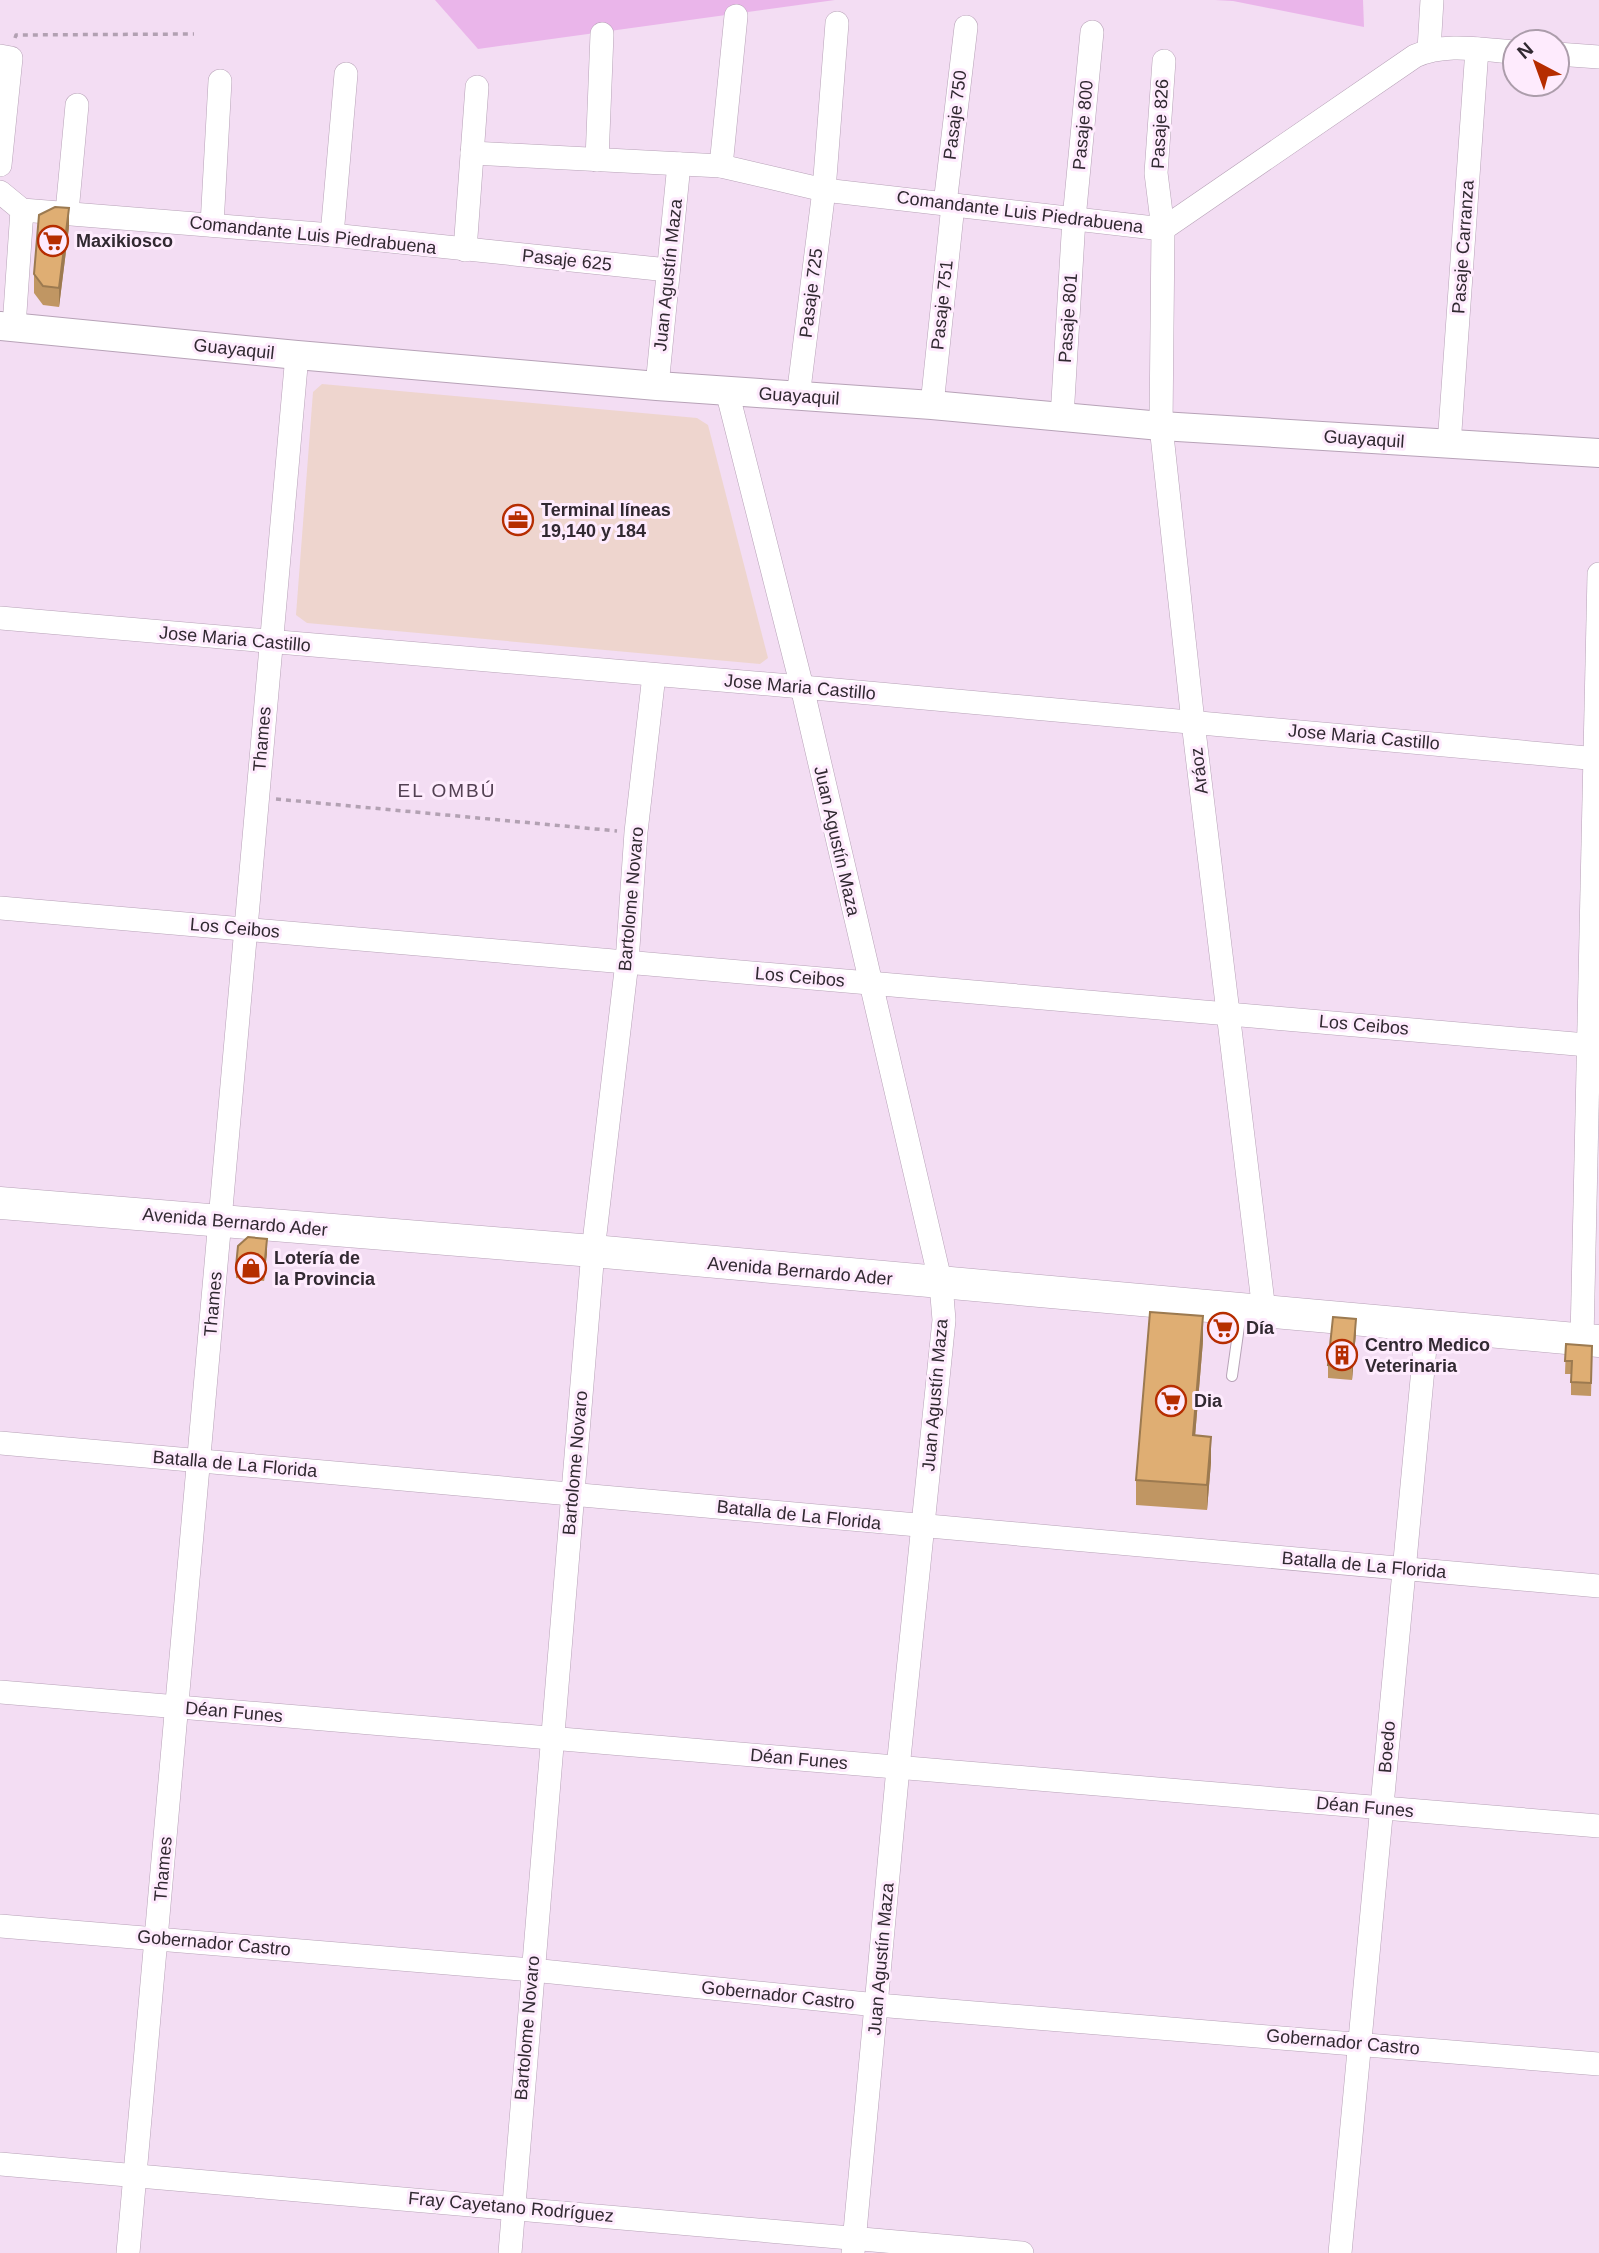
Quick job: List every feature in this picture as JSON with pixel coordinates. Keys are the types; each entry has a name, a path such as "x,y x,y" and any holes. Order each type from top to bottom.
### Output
{"main road":[{"name":"Avenida Bernardo Ader","path":"0,1203 593,1251 1591,1340"}],"street":[{"path":"1429,50 1432,0"},
{"path":"721,166 736,16"},
{"name":"Pasaje 725","path":"798,397 824,190 837,23"},
{"name":"Pasaje 750","path":"949,204 966,27"},
{"name":"Pasaje 800","path":"1074,219 1092,32"},
{"path":"597,160 602,34"},
{"name":"Comandante Luis Piedrabuena","path":"472,153 721,166 824,190 1163,229 1415,56 1447,47 1501,51"},
{"name":"Pasaje Carranza","path":"1449,445 1477,49"},
{"path":"1571,55 1599,57"},
{"path":"0,165 6,57"},
{"name":"Pasaje 826","path":"1163,229 1156,173 1164,61"},
{"path":"332,235 346,74"},
{"path":"212,225 220,81"},
{"path":"465,250 477,87"},
{"path":"67,212 77,105"},
{"name":"Juan Agustín Maza","path":"657,386 679,164"},
{"path":"0,192 22,210 7,327"},
{"name":"Pasaje 751","path":"932,405 949,204"},
{"name":"Comandante Luis Piedrabuena","path":"22,210 332,235 465,250"},
{"name":"Pasaje 801","path":"1062,417 1074,219"},
{"name":"Aráoz","path":"1163,229 1161,426 1228,1013 1253,1311"},
{"name":"Pasaje 625","path":"465,250 668,270"},
{"name":"Guayaquil","path":"7,327 657,386 932,405 1161,426 1599,453"},
{"name":"Thames","path":"128,2253 297,355"},
{"name":"Juan Agustín Maza","path":"727,391 802,687 941,1284 943,1320 854,2246"},
{"path":"1591,1340 1599,574"},
{"name":"Jose Maria Castillo","path":"0,618 1597,759"},
{"name":"Bartolome Novaro","path":"510,2253 593,1251 627,962 636,832 654,675"},
{"name":"Los Ceibos","path":"0,908 1594,1046"},
{"name":"Boedo","path":"1340,2253 1427,1325"},
{"name":"Batalla de La Florida","path":"0,1444 1599,1586"},
{"name":"Déan Funes","path":"0,1692 1599,1826"},
{"name":"Gobernador Castro","path":"0,1926 532,1970 877,2005 1599,2064"},
{"name":"Fray Cayetano Rodríguez","path":"0,2164 512,2207 854,2246 1022,2253"}],"lane":[{"path":"1232,1376 1253,1311"}],"path":[{"path":"6,57 16,35 194,34"},
{"path":"257,797 636,832"}],"shaded area":[{"path":"435,0 835,0 478,49"},
{"path":"1215,0 1363,0 1364,27 1233,1"},
{"name":"Terminal líneas 19,140 y 184","path":"322,384 697,418 708,425 768,658 760,664 307,623 296,615 313,392"}],"building":[{"path":"55,207 69,208 59,288 43,286 34,274 39,215"},
{"path":"248,1237 267,1239 264,1269 236,1266 238,1246"},
{"name":"Dia","path":"1150,1312 1203,1316 1193,1435 1211,1437 1207,1485 1136,1480"},
{"name":"Centro Medico Veterinaria","path":"1333,1317 1356,1319 1352,1367 1328,1365"},
{"path":"1566,1344 1592,1346 1591,1383 1571,1382 1572,1361 1565,1361"}],"place":[{"name":"Maxikiosco","path":"53,241"},
{"name":"Terminal líneas 19,140 y 184","path":"518,520"},
{"name":"Lotería de la Provincia","path":"251,1268"},
{"name":"Día","path":"1223,1328"},
{"name":"Centro Medico Veterinaria","path":"1342,1355"},
{"name":"Dia","path":"1171,1401"}],"district":[{"name":"EL OMBÚ","path":"447,790"}]}
